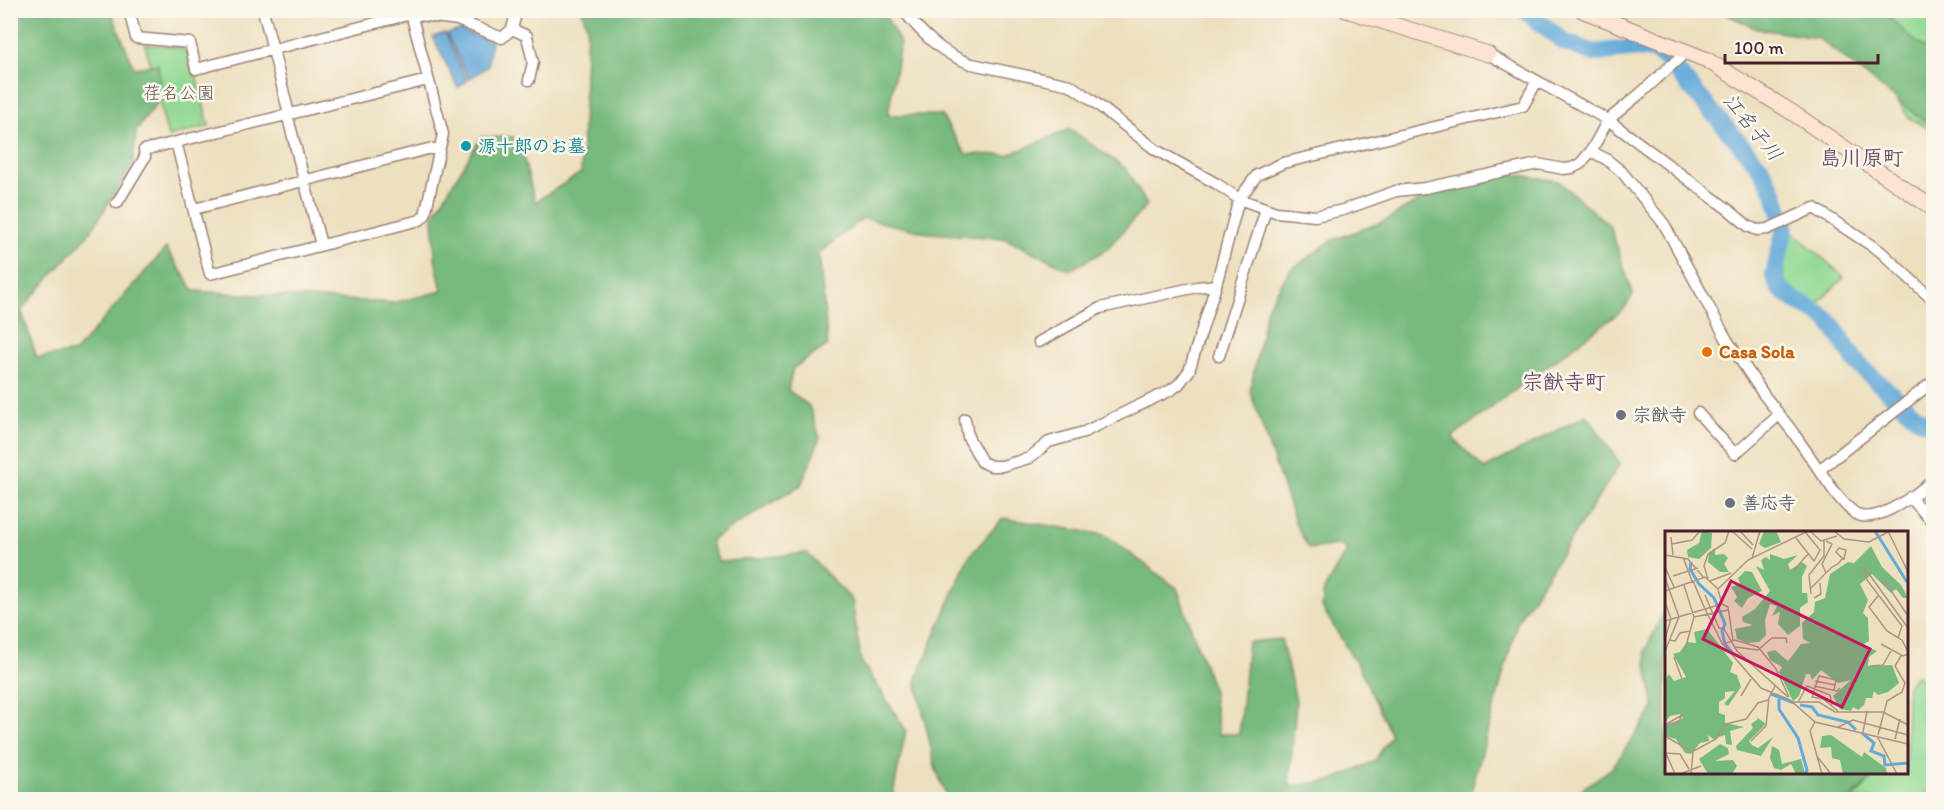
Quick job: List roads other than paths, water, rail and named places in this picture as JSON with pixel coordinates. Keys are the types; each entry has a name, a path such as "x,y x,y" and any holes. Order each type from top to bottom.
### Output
{"main road":[{"path":"1346,10 1488,54"},
{"path":"1582,10 1682,56 1707,60 1793,113 1934,209"}],"street":[{"path":"129,10 136,38 190,43 196,69 411,12 458,20 502,38 512,29 517,10"},
{"path":"263,10 321,245"},
{"path":"903,10 932,42 958,60 1070,85 1156,150 1239,199 1276,212 1322,216 1396,191 1425,188 1538,164 1567,169 1580,164 1591,151 1608,120 1682,56"},
{"path":"176,142 210,274 424,218 443,134 411,12"},
{"path":"512,29 527,36 534,64 529,80"},
{"path":"1488,54 1608,120 1748,226 1757,230 1776,226 1814,208 1881,251 1934,301"},
{"path":"117,203 145,157 144,150 428,80"},
{"path":"964,420 968,437 982,462 991,466 1002,466 1029,458 1050,442 1084,432 1171,390 1189,371 1216,285 1239,199 1253,179 1277,165 1522,106 1537,81"},
{"path":"194,209 428,149 440,149"},
{"path":"1591,151 1622,172 1664,224 1726,340 1836,494 1852,511 1862,516 1885,512 1934,479"},
{"path":"1219,356 1266,209"},
{"path":"1039,342 1100,308 1156,295 1216,285"},
{"path":"1819,470 1934,381"},
{"path":"1698,413 1735,454 1779,415"},
{"path":"1910,497 1934,524"}],"water":[{"path":"460,30 491,41 488,66 469,79 447,34"},
{"path":"445,33 467,81 458,88 433,37"}],"waterway":[{"name":"江名子川","path":"1525,10 1564,42 1594,53 1638,48 1652,50 1665,58 1761,168 1775,194 1785,229 1774,275 1778,287 1830,322 1857,363 1919,419 1934,425"}],"place":[{"name":"源十郎のお墓","path":"466,146"},
{"name":"Casa Sola","path":"1707,352"},
{"name":"宗猷寺","path":"1621,415"},
{"name":"善応寺","path":"1730,503"}],"district":[{"name":"島川原町","path":"1862,157"},
{"name":"宗猷寺町","path":"1564,381"}],"park label":[{"name":"荏名公園","path":"179,93"}]}
